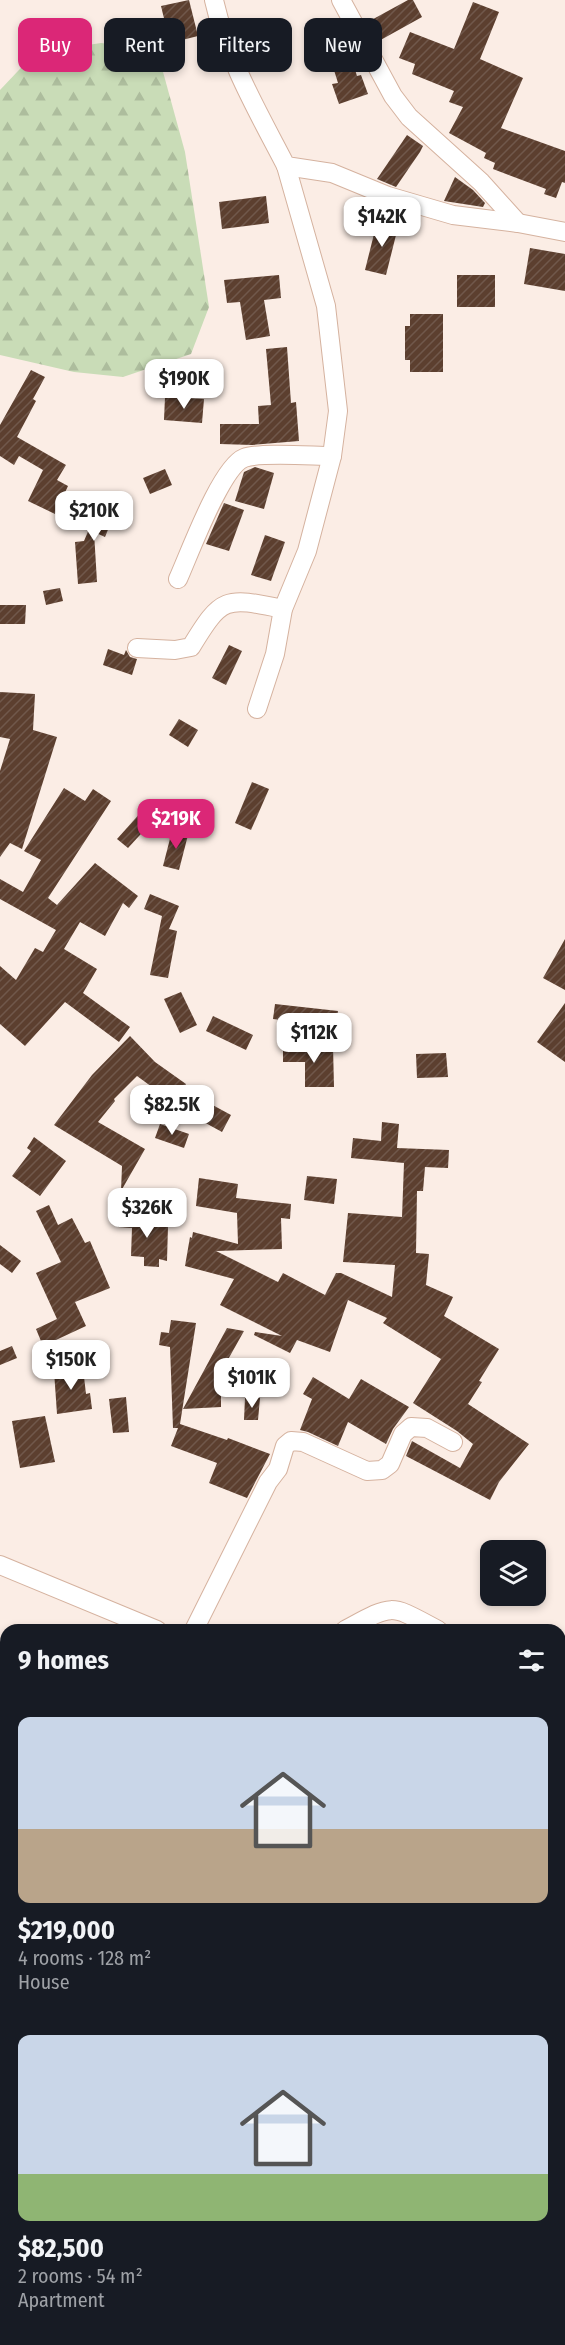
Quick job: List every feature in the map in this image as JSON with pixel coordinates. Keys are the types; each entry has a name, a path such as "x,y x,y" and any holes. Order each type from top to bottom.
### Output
{"street":[{"path":"214,0 219,21 244,85 286,166 326,306 338,411 332,456 307,551 283,609 275,654 257,709"},
{"path":"341,0 393,96 409,117 481,182 518,223"},
{"path":"286,166 332,173 388,196 453,215 518,223 565,232"},
{"path":"178,579 227,472 243,458 332,456"},
{"path":"137,648 175,650 191,646 210,615 228,603 245,601 283,609"},
{"path":"197,1624 268,1482 278,1469 285,1446 291,1441 303,1442 367,1471 382,1470 390,1464 403,1434 411,1427 427,1428 453,1442"},
{"path":"0,1565 143,1624"},
{"path":"357,1624 387,1609 400,1610 427,1624"}],"green space":[{"path":"104,43 104,72 163,72 185,152 209,307 191,354 123,377 74,372 0,355 0,90 18,71 92,72 92,44"}],"building":[{"path":"189,0 197,36 185,39 185,18 164,18 161,6"},
{"path":"408,0 413,0 422,17 382,39 382,18 375,18"},
{"path":"473,2 499,12 480,59 523,78 501,128 565,151 565,183 562,182 556,198 544,194 546,189 493,169 495,163 484,158 486,153 449,133 463,107 449,102 454,91 412,74 415,64 399,58 410,32 454,49"},
{"path":"335,72 356,72 357,76 361,75 368,94 339,104 332,84 338,83"},
{"path":"407,135 423,146 420,152 396,187 377,179"},
{"path":"455,177 473,190 485,203 483,207 444,201"},
{"path":"266,196 269,223 222,229 219,202"},
{"path":"377,222 398,227 386,275 365,270"},
{"path":"530,248 565,254 565,291 524,284"},
{"path":"279,275 281,298 264,300 270,336 246,340 240,302 227,303 224,280"},
{"path":"457,275 495,275 495,307 457,307"},
{"path":"410,314 443,314 443,372 410,372 410,360 405,360 405,326 410,326"},
{"path":"287,347 291,403 296,402 299,441 252,445 220,444 220,424 259,424 258,406 271,405 266,349"},
{"path":"31,370 45,377 33,399 36,401 17,437 66,465 57,480 68,486 55,514 28,501 43,470 19,456 14,465 0,456 0,425"},
{"path":"165,397 204,399 202,423 164,420"},
{"path":"255,467 274,473 264,509 235,501 244,472"},
{"path":"165,469 172,485 150,494 143,478"},
{"path":"103,496 119,503 105,537 94,532 97,582 78,584 75,542 84,541"},
{"path":"224,503 244,510 229,551 206,544"},
{"path":"265,535 285,542 271,581 251,575"},
{"path":"60,588 63,601 46,605 43,591"},
{"path":"0,605 26,605 25,624 0,624"},
{"path":"229,645 242,651 226,685 212,678"},
{"path":"108,649 124,655 126,650 130,657 137,659 132,675 103,665"},
{"path":"0,692 35,694 33,730 57,737 22,849 10,843 0,857 0,771 10,739 0,737"},
{"path":"179,719 198,730 188,747 169,735"},
{"path":"252,782 269,789 251,830 235,823"},
{"path":"64,788 85,801 93,789 111,801 48,898 57,905 95,863 138,896 129,908 123,903 105,936 80,922 64,949 97,969 83,993 130,1027 119,1042 65,1002 25,1046 0,1024 0,966 16,980 35,948 43,952 56,930 0,899 0,879 23,892 41,860 24,851"},
{"path":"151,801 162,811 128,848 117,839"},
{"path":"172,831 188,835 179,870 163,866"},
{"path":"150,894 179,906 169,929 177,931 168,978 150,975 162,916 144,909"},
{"path":"565,939 565,990 543,978"},
{"path":"181,992 197,1025 180,1033 164,999"},
{"path":"565,1003 565,1062 537,1042"},
{"path":"275,1004 338,1011 336,1027 273,1019"},
{"path":"213,1016 253,1035 246,1050 206,1031"},
{"path":"130,1036 155,1062 186,1084 183,1089 231,1115 222,1132 189,1114 137,1076 114,1099 115,1101 98,1122 145,1149 121,1191 122,1166 54,1125 92,1075"},
{"path":"333,1046 334,1087 305,1087 305,1062 283,1062 283,1047"},
{"path":"446,1053 448,1077 417,1078 416,1054"},
{"path":"382,1122 399,1124 397,1148 449,1150 448,1168 425,1167 423,1191 417,1191 416,1253 429,1254 426,1285 453,1297 444,1316 499,1349 468,1404 529,1444 499,1482 490,1500 406,1456 412,1441 460,1468 473,1444 413,1403 441,1359 383,1323 387,1318 348,1300 330,1352 297,1340 290,1353 254,1335 255,1332 282,1336 220,1305 234,1279 185,1266 193,1232 238,1244 237,1213 196,1206 199,1178 238,1184 236,1198 291,1204 290,1219 281,1218 282,1249 216,1251 278,1282 283,1273 325,1295 336,1273 341,1273 392,1297 395,1265 343,1262 348,1213 402,1217 404,1163 351,1158 353,1138 381,1141"},
{"path":"160,1124 189,1134 184,1148 155,1138"},
{"path":"34,1137 66,1161 40,1196 12,1176 31,1151 27,1148"},
{"path":"307,1176 337,1179 334,1204 304,1200"},
{"path":"49,1205 58,1225 72,1218 85,1243 90,1241 110,1288 75,1302 86,1326 43,1346 36,1329 57,1319 36,1273 61,1262 36,1211"},
{"path":"119,1213 168,1226 167,1261 159,1259 159,1267 144,1266 144,1257 131,1256 132,1228 118,1227"},
{"path":"0,1245 21,1261 12,1273 0,1264"},
{"path":"171,1320 196,1323 180,1424 227,1440 228,1438 270,1454 247,1498 209,1483 217,1463 171,1446 178,1428 173,1428 170,1347 159,1345 161,1332 169,1333"},
{"path":"227,1328 244,1331 221,1372 221,1407 183,1409"},
{"path":"12,1346 17,1358 0,1365 0,1351"},
{"path":"83,1368 86,1394 90,1393 92,1409 57,1414 54,1371"},
{"path":"313,1377 349,1399 361,1379 409,1407 393,1429 386,1444 348,1422 338,1446 300,1430 312,1399 303,1394"},
{"path":"126,1397 129,1432 113,1433 109,1399"},
{"path":"245,1398 260,1398 258,1420 244,1420"},
{"path":"45,1416 55,1462 20,1468 12,1421"}]}
